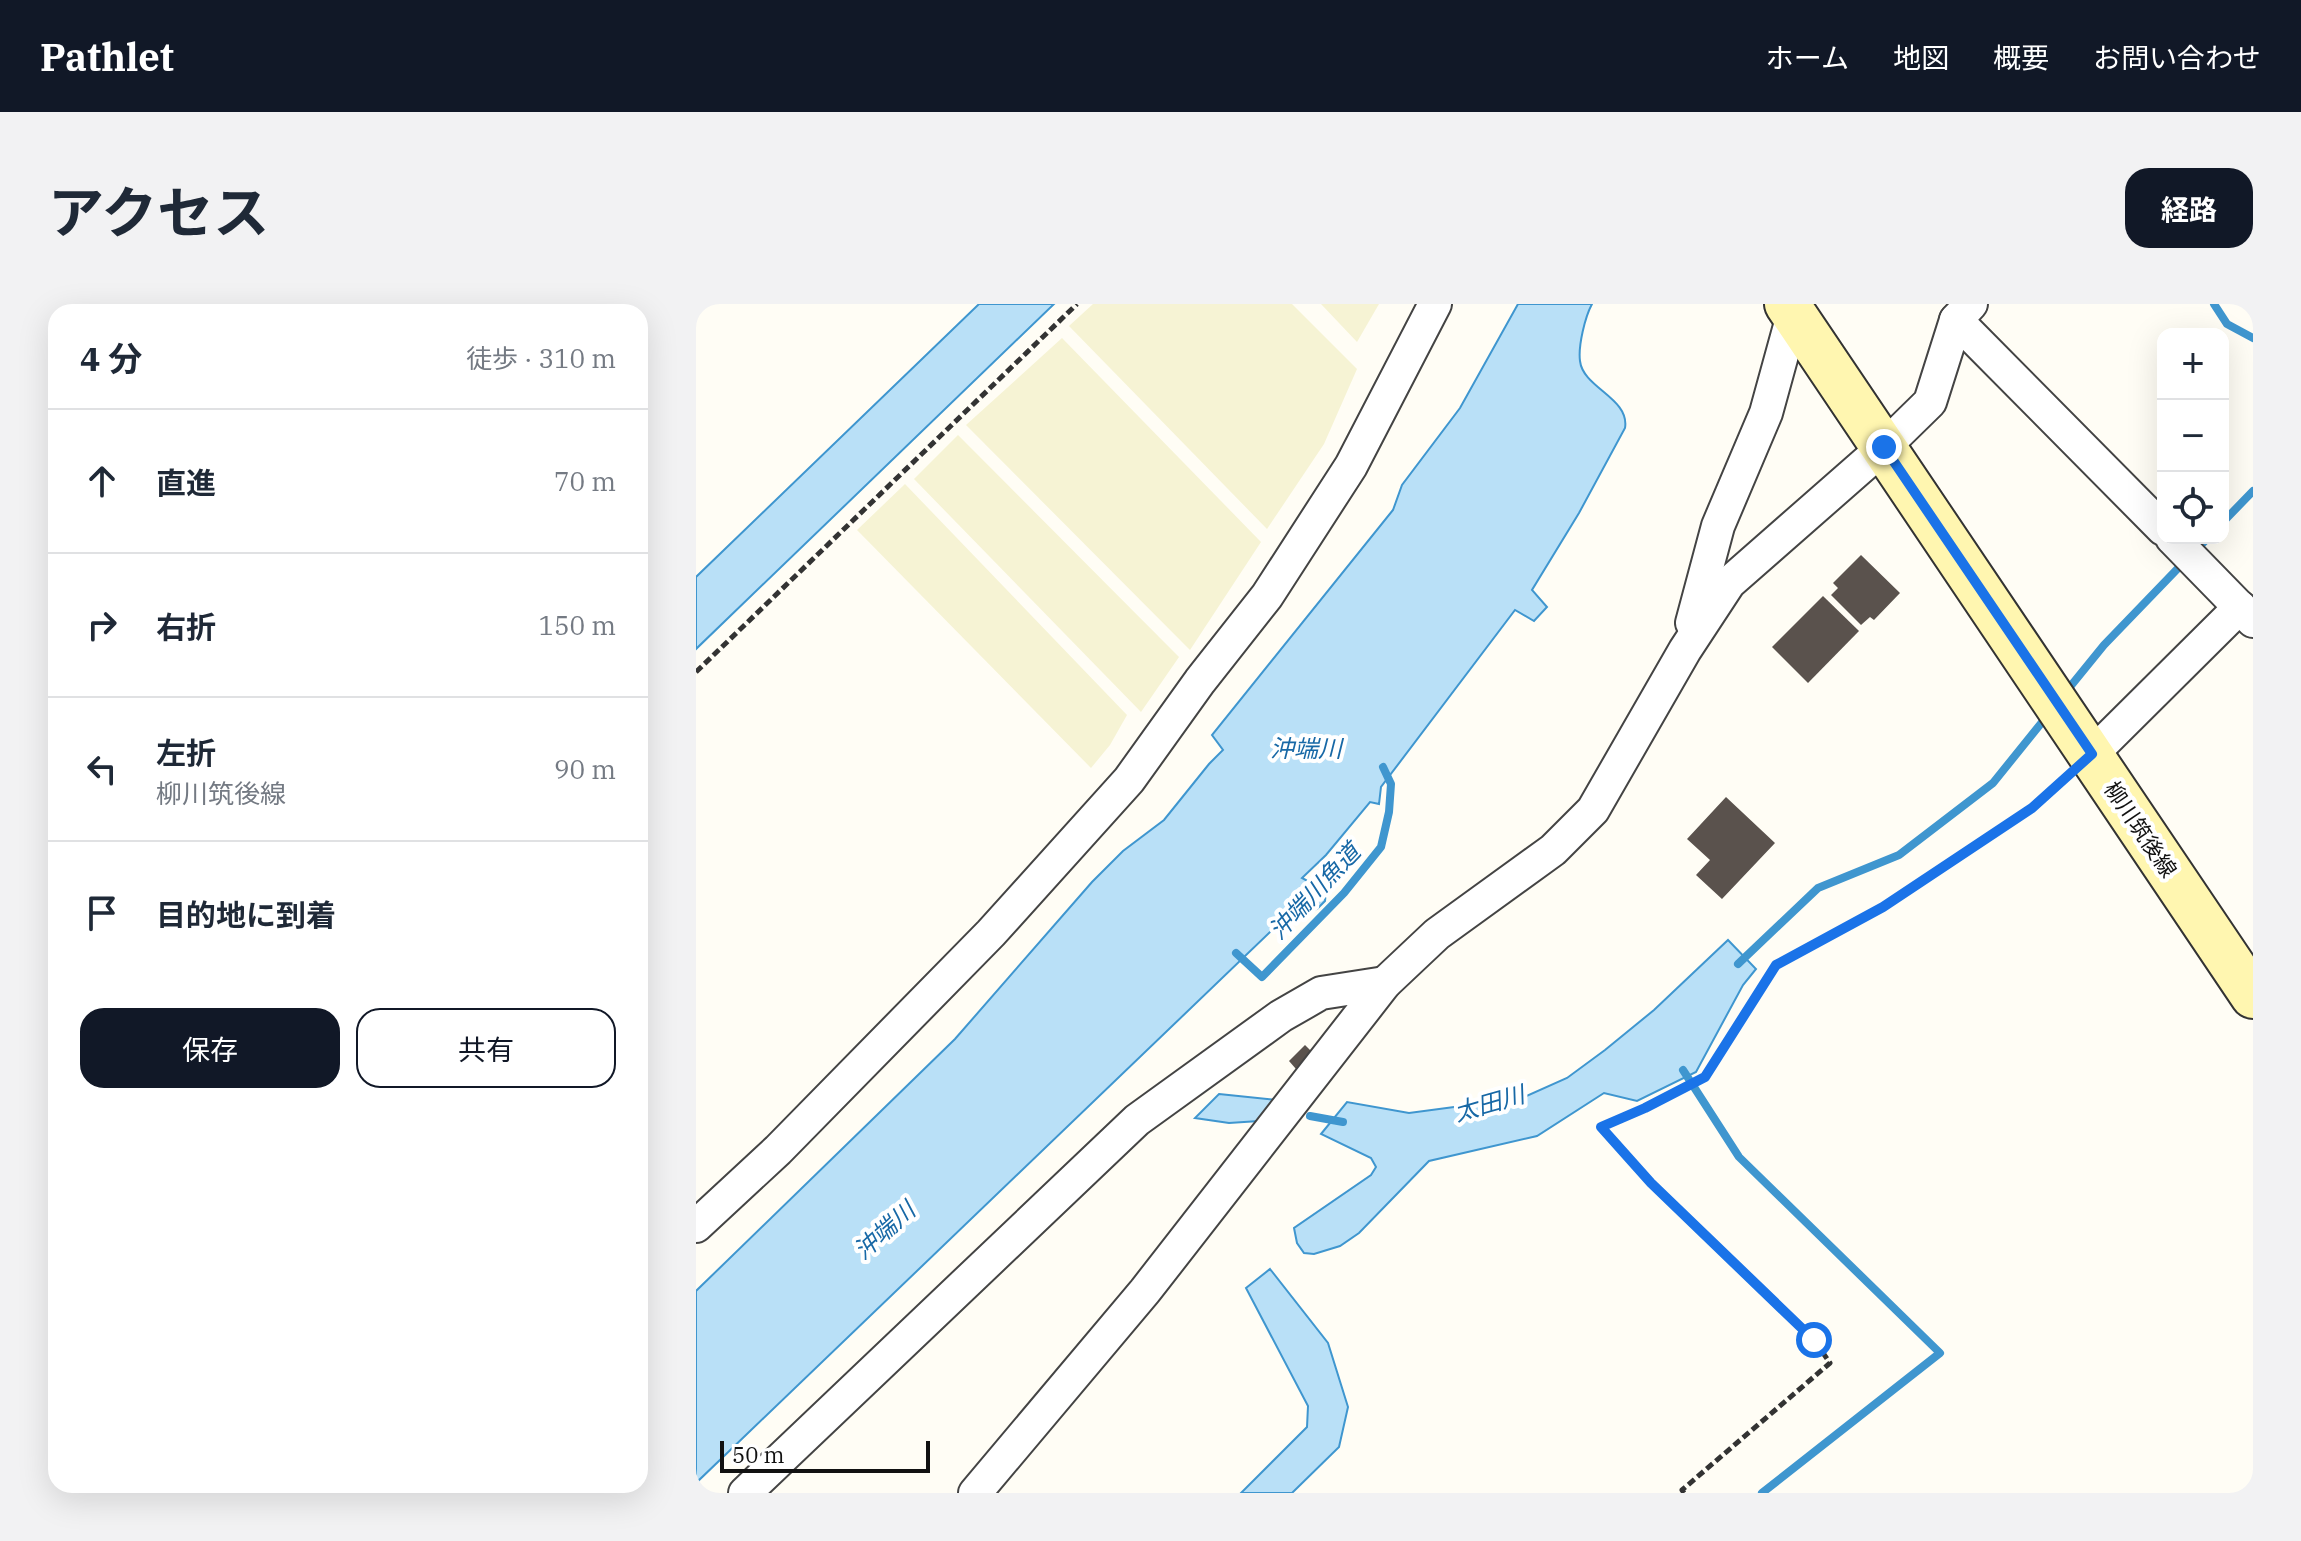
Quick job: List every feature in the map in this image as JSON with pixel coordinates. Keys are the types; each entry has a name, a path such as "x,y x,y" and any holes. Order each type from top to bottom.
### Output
{"main road":[{"name":"柳川筑後線","path":"1792,307 2253,996"}],"street":[{"path":"696,1226 778,1150 991,933 1129,780 1200,681 1267,596 1335,492 1435,304"},
{"path":"1685,650 1718,526 1766,413 1792,307"},
{"path":"975,1493 1145,1291 1385,983 1437,934 1553,850 1593,810 1685,650 1729,583 1884,447 1930,402 1964,312 2157,522"},
{"path":"2070,723 2247,614 2178,544"},
{"path":"745,1493 1137,1120 1281,1016 1321,993 1385,983"}],"path":[{"path":"696,672 1077,304"},
{"path":"1684,1493 1682,1490 1830,1363 1814,1340 1651,1183 1601,1127 1705,1077 1776,965 1883,907 2032,808 2070,723"}],"shaded area":[{"path":"1093,304 1292,304 1357,369 1324,444 1267,529 1069,326"},
{"path":"1321,304 1379,304 1357,342"},
{"path":"1062,338 1261,542 1190,650 966,425"},
{"path":"958,435 1179,657 1141,712 914,479"},
{"path":"905,484 1127,715 1110,745 1091,768 857,530"}],"water":[{"path":"979,304 1054,304 696,649 696,577"},
{"name":"沖端川","path":"1518,304 1592,304 1583,332 1580,361 1589,379 1614,401 1625,418 1625,428 1579,513 1532,590 1547,607 1534,621 1515,610 1381,787 1379,804 1370,802 1326,855 1302,878 1326,891 1325,901 1317,909 1292,911 696,1483 696,1291 955,1039 1092,882 1123,851 1164,820 1223,750 1212,735 1393,510 1402,485 1460,408"},
{"path":"1728,940 1756,969 1743,985 1696,1072 1637,1101 1604,1093 1537,1136 1429,1161 1359,1233 1340,1246 1314,1254 1304,1253 1297,1243 1294,1228 1371,1175 1376,1167 1371,1158 1321,1134 1347,1102 1409,1113 1522,1098 1567,1078 1605,1050 1654,1010"},
{"path":"1219,1094 1277,1100 1259,1121 1229,1123 1195,1118"},
{"path":"1270,1269 1328,1343 1348,1407 1339,1447 1292,1493 1241,1493 1307,1427 1308,1406 1246,1288"}],"building":[{"path":"1861,555 1900,593 1874,620 1870,617 1861,625 1831,595 1838,588 1833,583"},
{"path":"1823,596 1859,631 1808,683 1772,647"},
{"path":"1726,797 1775,843 1722,899 1696,875 1710,860 1687,839"},
{"path":"1305,1045 1312,1052 1296,1069 1289,1061"}],"waterway":[{"path":"2214,304 2227,324 2253,338"},
{"path":"2229,516 2253,491"},
{"path":"2195,551 2202,544"},
{"path":"2065,693 2104,645 2185,561"},
{"path":"1738,964 1818,888 1899,855 1993,783 2047,716"},
{"name":"沖端川魚道","path":"1236,953 1262,977 1344,893 1381,847 1389,812 1391,784 1383,767"},
{"path":"1683,1070 1739,1157 1940,1353 1762,1493"},
{"name":"太田川","path":"1310,1116 1343,1122"}],"route":[{"path":"1814,1340 1651,1183 1601,1127 1705,1077 1776,965 1883,907 2032,808 2092,754 1884,447"}]}
